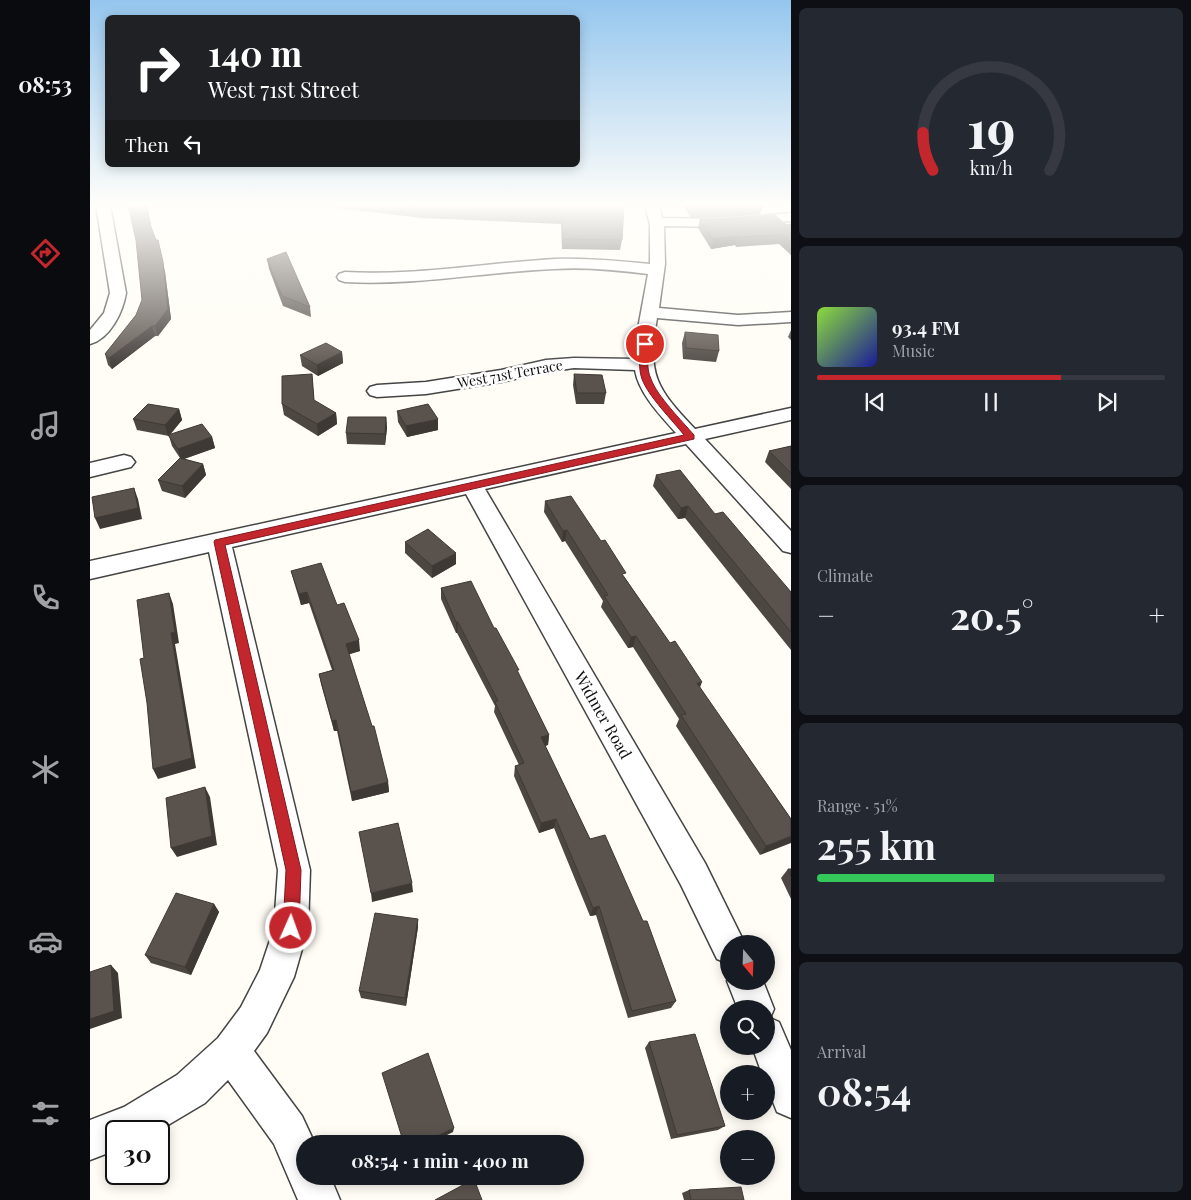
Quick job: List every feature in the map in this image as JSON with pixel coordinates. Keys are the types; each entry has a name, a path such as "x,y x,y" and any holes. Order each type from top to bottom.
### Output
{"street":[{"path":"90,339 110,318 116,304 118,293 113,261"},
{"path":"658,261 645,344 644,365 646,380 691,437 791,545"},
{"path":"345,278 396,279 437,277 572,263 657,270"},
{"path":"650,312 731,320 791,317"},
{"name":"West 71st Terrace","path":"377,391 426,388 564,364 644,365"},
{"path":"90,570 791,414"},
{"path":"90,470 124,462"},
{"name":"Widmer Road","path":"472,485 694,874 723,935"},
{"path":"90,1140 136,1122 191,1089 231,1051 254,1020 276,977 291,928 294,870 219,542"},
{"path":"231,1051 288,1130 296,1147"},
{"path":"774,1055 791,1098"},
{"path":"312,1185 318,1200"}],"building":[{"path":"138,261 163,261 168,309 155,326 152,326 109,358 105,354 136,315 142,300"},
{"path":"268,261 290,261 310,307 282,296"},
{"path":"685,332 718,335 719,351 686,348"},
{"path":"326,343 342,352 317,365 300,355"},
{"path":"312,374 314,400 336,413 317,424 282,404 282,376"},
{"path":"574,374 602,375 606,393 577,393"},
{"path":"148,404 179,409 165,425 133,419"},
{"path":"428,404 438,419 406,426 397,411"},
{"path":"348,417 386,417 385,434 346,433"},
{"path":"202,424 212,437 178,449 168,435"},
{"path":"791,446 791,473 769,451"},
{"path":"180,458 203,464 182,486 158,480"},
{"path":"680,470 715,514 723,512 791,592 791,632 688,506 681,508 656,475"},
{"path":"134,488 138,508 95,518 92,497"},
{"path":"571,496 601,541 605,540 626,573 622,574 670,643 675,641 702,682 697,683 791,819 791,836 766,846 681,715 686,714 636,636 631,637 604,596 608,595 567,530 563,531 545,501"},
{"path":"428,529 456,553 432,566 405,542"},
{"path":"321,563 337,605 344,603 359,640 346,644 372,726 374,726 388,782 351,792 336,720 332,721 319,674 334,670 307,592 299,594 291,571"},
{"path":"471,581 494,628 496,628 519,670 517,670 549,735 541,737 590,839 605,835 643,921 647,921 676,1001 632,1011 599,906 593,908 556,819 541,823 515,766 524,763 495,702 498,701 458,622 456,622 441,588"},
{"path":"169,593 175,632 171,633 192,758 153,769 147,703 140,659 144,658 137,600"},
{"path":"205,787 212,836 171,848 166,798"},
{"path":"398,823 412,883 371,893 359,832"},
{"path":"176,893 214,904 185,967 145,955"},
{"path":"375,913 418,919 405,998 359,991"},
{"path":"111,965 114,1011 90,1019 90,972"},
{"path":"695,1034 720,1111 720,1120 723,1120 725,1126 677,1135 649,1042"},
{"path":"428,1053 454,1128 439,1135 401,1135 382,1073"},
{"path":"463,1185 476,1185 482,1200 435,1200"},
{"path":"741,1187 744,1200 691,1200 689,1190"}],"route":[{"path":"291,928 294,870 219,542 691,437 646,380 644,365 645,344"}]}
